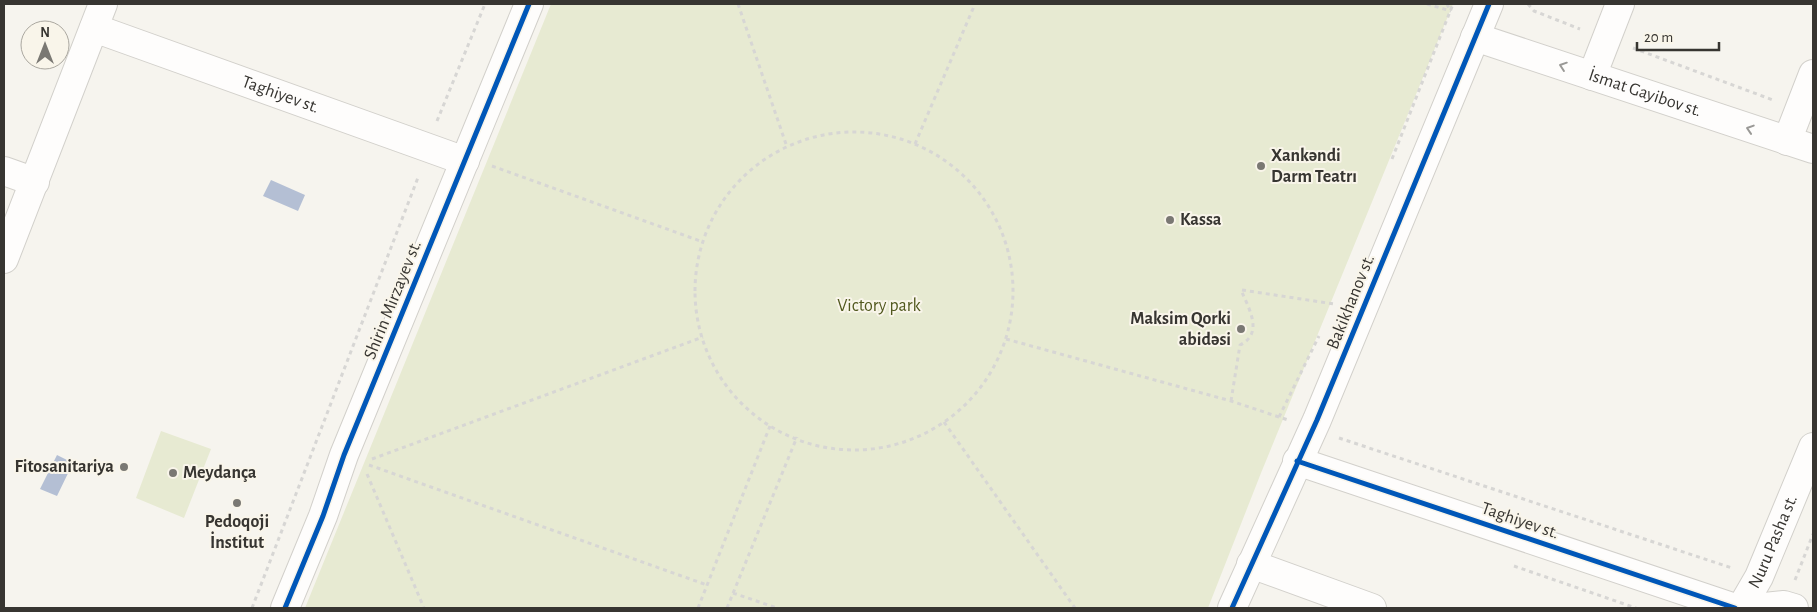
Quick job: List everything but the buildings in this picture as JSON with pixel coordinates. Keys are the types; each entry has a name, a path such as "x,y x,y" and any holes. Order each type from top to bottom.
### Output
{"street":[{"name":"Shirin Mirzayev st.","path":"285,608 323,516 344,456 474,162 529,4"},
{"name":"Bakikhanov st.","path":"1232,608 1297,460 1313,429 1489,4"},
{"path":"1592,76 1620,4"},
{"name":"Taghiyev st.","path":"99,16 428,147 474,162"},
{"path":"4,259 99,16"},
{"name":"İsmat Gayibov st.","path":"1475,37 1813,149"},
{"path":"1787,140 1813,74"},
{"path":"4,171 35,182"},
{"name":"Nuru Pasha st.","path":"1741,608 1759,577 1813,447"},
{"name":"Taghiyev st.","path":"1297,460 1735,608"},
{"path":"1251,564 1372,608"},
{"path":"1756,608 1784,605 1795,597"}],"path":[{"path":"252,608 484,4"},
{"path":"738,4 787,147"},
{"path":"915,144 975,4"},
{"path":"1427,4 1451,11"},
{"path":"1447,4 1451,11"},
{"path":"1389,167 1453,4"},
{"path":"1528,4 1534,11 1606,39 1799,109"},
{"path":"846,133 890,136 915,144 938,156 959,172 978,191 993,212 1004,236 1011,261 1014,288 1012,314 1006,339 996,363 982,386 965,405 944,422 913,438 871,449 845,449 818,445 770,426 749,410 731,391 716,370 703,338 698,320 695,294 697,268 703,242 712,219 738,183 764,160 787,147 812,138 846,133"},
{"path":"474,162 703,242"},
{"path":"1231,401 1240,345 1248,341 1254,330 1254,322 1241,290 1335,304"},
{"path":"1331,313 1338,295"},
{"path":"1279,417 1322,330"},
{"path":"362,462 703,338"},
{"path":"1006,339 1231,401 1742,571"},
{"path":"944,422 1075,608"},
{"path":"698,608 770,426"},
{"path":"727,608 797,437"},
{"path":"362,462 707,585"},
{"path":"362,462 424,608"},
{"path":"1795,597 1795,577 1813,534"},
{"path":"733,593 777,608"}],"green space":[{"name":"Victory park","path":"551,4 1453,4 1261,473 1208,608 305,608"},
{"name":"Meydança","path":"161,431 211,449 184,518 136,498"}],"water":[{"path":"271,180 305,195 298,211 263,196"},
{"path":"57,455 73,463 57,496 40,489"}],"cycle path":[{"path":"285,608 323,516 344,455 529,4"},
{"path":"1232,608 1317,420 1489,4"},
{"path":"1297,461 1735,608"}],"place":[{"name":"Xankəndi Darm Teatrı","path":"1261,166"},
{"name":"Kassa","path":"1170,220"},
{"name":"Maksim Qorki abidəsi","path":"1241,329"},
{"name":"Fitosanitariya","path":"124,467"},
{"name":"Meydança","path":"173,473"},
{"name":"Pedoqoji İnstitut","path":"237,503"}]}
